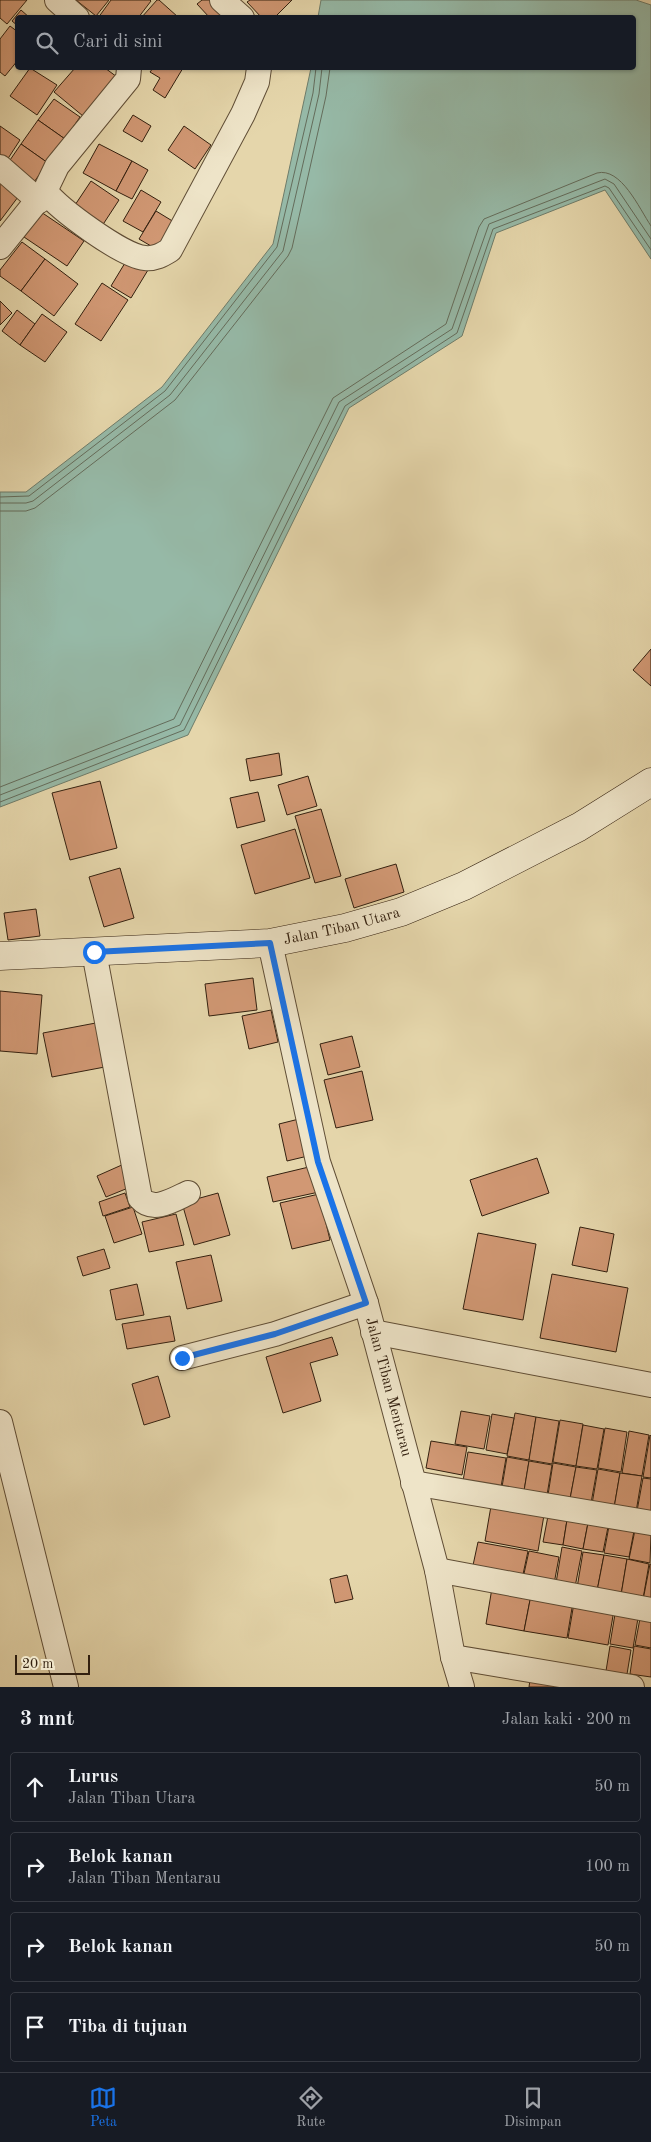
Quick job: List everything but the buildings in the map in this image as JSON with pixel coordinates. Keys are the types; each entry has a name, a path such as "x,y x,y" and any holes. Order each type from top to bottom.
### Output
{"street":[{"path":"57,0 74,15"},
{"path":"222,0 239,15"},
{"path":"0,248 42,196 57,166 128,79 129,70"},
{"path":"0,167 42,196 62,207 97,234 132,255 145,258 160,256 170,250 243,114 255,88 260,70"},
{"name":"Jalan Tiban Utara","path":"0,956 270,943 354,926 401,912 464,886 579,827 651,782"},
{"name":"Jalan Tiban Mentarau","path":"270,943 318,1162 366,1303 437,1570 453,1657 462,1687"},
{"path":"94,952 140,1198 144,1203 153,1205 166,1204 188,1193"},
{"path":"182,1358 275,1334 366,1303"},
{"path":"373,1332 651,1385"},
{"path":"0,1422 66,1687"},
{"path":"414,1483 651,1523"},
{"path":"437,1570 651,1610"},
{"path":"453,1657 632,1687"}],"water":[{"path":"321,0 636,0 651,5 651,259 605,190 496,233 462,336 349,408 188,735 0,807 0,492 26,492 162,387 273,244 311,70 636,70 636,15 318,15"}],"route":[{"path":"94,952 270,943 318,1162 366,1303 275,1334 182,1358"}]}
